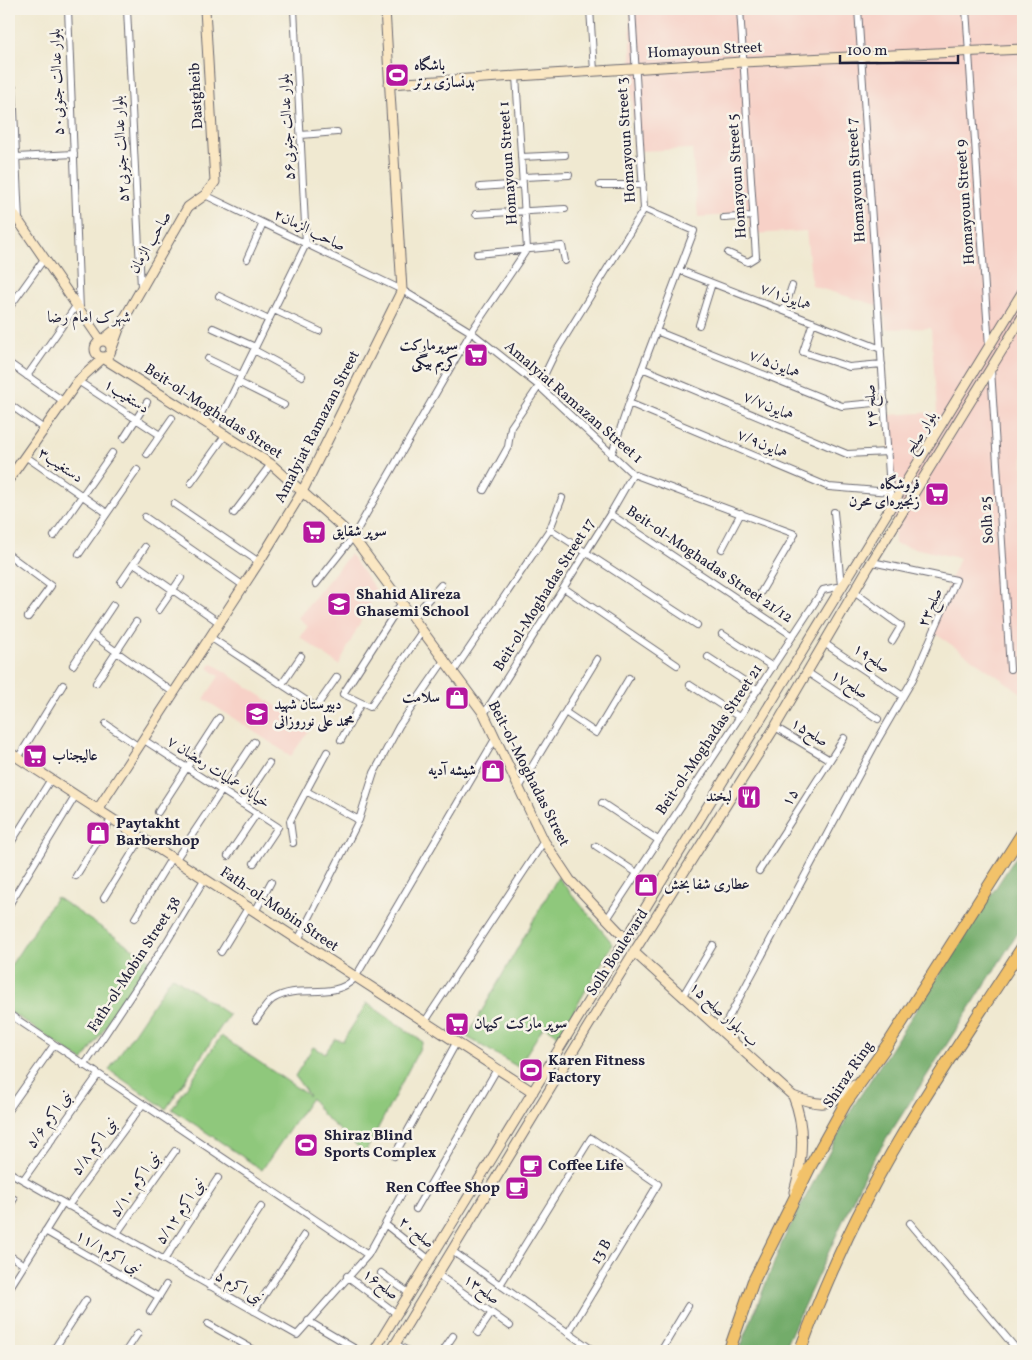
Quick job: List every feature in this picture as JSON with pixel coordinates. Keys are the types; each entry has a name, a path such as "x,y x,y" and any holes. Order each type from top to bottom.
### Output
{"highway":[{"name":"Shiraz Ring","path":"729,1351 753,1282 845,1104 866,1072 890,1041 1023,832"},
{"path":"800,1351 818,1302 867,1198 938,1078 1023,946"}],"street":[{"name":"بلوار عدالت جنوبی۵۰","path":"68,9 78,308"},
{"name":"بلوار عدالت جنوبی۵۲","path":"127,9 141,288"},
{"name":"Dastgheib","path":"205,9 216,182"},
{"name":"بلوار عدالت جنوبی۵۶","path":"294,9 306,244"},
{"name":"Amalyiat Ramazan Street","path":"98,809 244,586 302,492 402,290 385,9"},
{"path":"590,9 594,71"},
{"name":"Homayoun Street 3","path":"632,9 644,210"},
{"name":"Homayoun Street 5","path":"728,253 748,262 756,257 740,9"},
{"name":"Homayoun Street 7","path":"858,9 878,300"},
{"name":"Homayoun Street 9","path":"966,9 989,350"},
{"name":"Homayoun Street","path":"389,84 742,62 1023,50"},
{"name":"Homayoun Street 1","path":"516,76 527,249"},
{"path":"13,88 19,222"},
{"path":"301,135 337,132"},
{"path":"16,157 74,154"},
{"path":"521,157 565,155"},
{"path":"480,187 569,175"},
{"name":"صاحب الزمان","path":"103,350 120,326 188,207 205,195 216,182"},
{"path":"600,185 642,185"},
{"name":"۲صاحب الزمان","path":"205,195 402,290"},
{"path":"476,214 565,209"},
{"path":"484,490 508,447 511,427 539,386 554,355 644,210 694,231 611,456"},
{"path":"9,479 80,378 103,350 78,308 19,222 10,212"},
{"path":"724,218 753,216"},
{"path":"247,259 263,223"},
{"path":"216,427 306,244"},
{"path":"477,254 562,246 565,261"},
{"path":"316,584 353,536 419,425 471,332 527,249"},
{"path":"9,308 44,258"},
{"name":"همایون۷/۱","path":"679,270 881,349"},
{"path":"699,325 712,283"},
{"path":"784,311 792,286"},
{"name":"Amalyiat Ramazan Street 1","path":"402,290 471,332 539,386 611,456 633,474 795,534 761,592"},
{"name":"بلوار صلح","path":"841,586 892,509 1023,291"},
{"path":"219,296 269,320"},
{"name":"صلح ۲۴","path":"878,300 892,509"},
{"path":"27,376 78,308"},
{"path":"274,310 319,331"},
{"name":"بلوار صلح","path":"854,592 1023,316"},
{"path":"813,322 803,352 849,367 882,364"},
{"path":"213,328 302,376"},
{"name":"همایون۷/۵","path":"656,331 842,406 885,402"},
{"name":"Beit-ol-Moghadas Street","path":"103,350 118,366 216,427 270,464 353,536 484,714 544,840 570,880 626,939"},
{"path":"208,360 241,375"},
{"path":"9,363 64,402"},
{"name":"همایون۷/۷","path":"642,368 847,454 888,452"},
{"name":"Solh 25","path":"991,369 1010,669"},
{"name":"دستغیب۱","path":"80,378 160,435"},
{"path":"238,382 284,405"},
{"path":"124,438 147,402"},
{"name":"همایون۷/۹","path":"629,403 830,487 890,492"},
{"path":"9,404 44,429"},
{"path":"147,454 172,418"},
{"path":"191,483 226,434"},
{"path":"54,536 112,453"},
{"name":"دستغیب۳","path":"25,456 107,513"},
{"path":"234,513 270,464"},
{"path":"79,554 137,470"},
{"name":"Beit-ol-Moghadas Street 17","path":"484,714 610,514 633,474"},
{"path":"454,672 550,528 562,498"},
{"path":"174,504 259,562"},
{"path":"834,512 841,586"},
{"path":"722,549 741,513"},
{"name":"Beit-ol-Moghadas Street 21/12","path":"610,514 793,636"},
{"path":"145,517 244,586"},
{"path":"550,528 697,625"},
{"path":"121,582 145,547"},
{"path":"9,555 50,586 28,618"},
{"name":"صلح۲۳","path":"872,562 956,580 926,651 903,696"},
{"path":"134,563 220,623"},
{"path":"159,610 181,578"},
{"path":"413,617 441,585"},
{"name":"Beit-ol-Moghadas Street 21","path":"607,919 823,590 841,586"},
{"name":"Solh Boulevard","path":"374,1351 626,939 689,840 841,586"},
{"path":"564,588 677,665"},
{"path":"854,592 901,626 892,641"},
{"name":"Solh Boulevard","path":"393,1347 701,848 854,592"},
{"path":"402,602 343,694 370,707 423,630"},
{"path":"74,665 113,605"},
{"path":"96,683 136,622"},
{"path":"722,634 773,667"},
{"path":"93,635 174,693"},
{"path":"210,637 316,707 337,677"},
{"name":"صلح۱۹","path":"824,643 903,696"},
{"path":"282,684 301,656"},
{"path":"708,657 758,690"},
{"path":"298,940 360,820 374,773 399,726 445,659"},
{"path":"518,788 597,659"},
{"name":"صلح۱۷","path":"807,672 878,719"},
{"path":"565,712 596,732 630,678"},
{"path":"18,758 63,685"},
{"path":"690,685 739,717"},
{"path":"721,1032 903,696"},
{"path":"341,740 361,703"},
{"path":"158,812 219,718"},
{"name":"خیابان عملیات رمضان ۷","path":"106,724 187,768 278,827 254,864"},
{"name":"صلح۱۵","path":"775,726 830,760"},
{"name":"۱۵","path":"759,871 844,738"},
{"path":"256,1020 272,999 291,992 327,991 345,988 355,978 495,739"},
{"path":"134,918 254,742"},
{"name":"Fath-ol-Mobin Street","path":"9,752 533,1092"},
{"path":"293,844 290,821 327,752"},
{"path":"242,804 269,763"},
{"path":"9,846 51,779"},
{"path":"306,791 360,820"},
{"path":"9,905 76,795"},
{"path":"602,803 658,840"},
{"path":"228,856 256,813"},
{"path":"76,876 112,818"},
{"path":"104,898 142,837"},
{"path":"424,1023 544,840"},
{"path":"689,840 701,848"},
{"path":"596,846 637,873"},
{"name":"Fath-ol-Mobin Street 38","path":"84,1066 166,944 205,878"},
{"path":"221,952 272,882"},
{"path":"682,997 713,945"},
{"name":"۱۵ ب-بلوار صلح","path":"635,953 793,1096"},
{"path":"9,1014 368,1255"},
{"path":"394,1156 456,1043"},
{"path":"9,1109 54,1045"},
{"path":"416,1209 498,1069"},
{"path":"793,1096 815,1104 829,1103 847,1092 866,1072"},
{"name":"نبی اکرم ۵/۶","path":"23,1180 98,1075"},
{"path":"787,1214 798,1175 802,1132 799,1111 793,1096"},
{"name":"نبی اکرم ۵/۸","path":"9,1289 65,1204 143,1104"},
{"name":"13 B","path":"500,1285 591,1138 658,1184 568,1332"},
{"name":"نبی اکرم ۵/۱۰","path":"117,1233 175,1151"},
{"path":"497,1151 509,1158"},
{"name":"نبی اکرم ۵","path":"9,1172 296,1335 347,1276 368,1255 405,1188"},
{"name":"نبی اکرم ۵/۱۲","path":"164,1260 218,1178"},
{"path":"9,1207 14,1199"},
{"path":"209,1286 261,1207"},
{"path":"910,1223 1018,1351"},
{"name":"صلح۲۰","path":"386,1225 430,1260"},
{"name":"نبی اکرم۱۱/۱","path":"46,1231 159,1297"},
{"path":"254,1311 304,1235"},
{"path":"452,1251 594,1351"},
{"path":"9,1255 24,1265"},
{"path":"381,1272 410,1294"},
{"name":"صلح۱۳","path":"437,1274 510,1326"},
{"name":"صلح۱۶","path":"347,1276 397,1314"},
{"path":"150,1311 166,1285"},
{"path":"54,1351 86,1300"},
{"path":"661,1351 688,1306"},
{"path":"478,1333 492,1314"},
{"path":"308,1321 358,1351"},
{"path":"208,1324 256,1351"},
{"path":"126,1351 138,1333"},
{"path":"443,1351 453,1336"},
{"path":"393,1347 408,1351"}],"shaded area":[{"path":"630,9 1023,9 1023,694 930,630 959,558 895,544 888,415 937,412 931,328 886,329 883,307 812,286 806,231 750,234 749,214 698,217 692,149 634,151"},
{"name":"Shahid Alireza Ghasemi School","path":"350,554 376,590 339,665 300,637 308,626 298,618"},
{"name":"دبیرستان شهید محمد علی نوروزانی","path":"212,663 310,729 291,756 204,699 219,676 208,668"}],"green space":[{"path":"1023,846 1023,925 866,1171 783,1351 739,1351 783,1240 854,1105"},
{"path":"558,877 613,944 559,1036 544,1026 518,1067 467,1037"},
{"path":"56,897 150,960 83,1061 9,1011 9,968"},
{"path":"172,976 229,1015 166,1109 109,1070"},
{"path":"367,1003 423,1042 365,1153 323,1115 311,1098 262,1170 172,1109 221,1036 309,1096 295,1076 313,1047 325,1053 335,1039 343,1041"}],"place":[{"name":"باشگاه بدنسازی برتر","path":"397,75"},
{"name":"سوپرمارکت کریم بیگی","path":"476,355"},
{"name":"فروشگاه زنجیره‌ای محرن","path":"937,494"},
{"name":"سوپر شقایق","path":"314,532"},
{"name":"Shahid Alireza Ghasemi School","path":"339,604"},
{"name":"سلامت","path":"457,698"},
{"name":"دبیرستان شهید محمد علی نوروزانی","path":"257,714"},
{"name":"عالیجناب","path":"35,756"},
{"name":"شیشه آدیه","path":"493,771"},
{"name":"لبخند","path":"749,797"},
{"name":"Paytakht Barbershop","path":"98,833"},
{"name":"عطاری شفا بخش","path":"646,885"},
{"name":"سوپر مارکت کیهان","path":"457,1024"},
{"name":"Karen Fitness Factory","path":"531,1070"},
{"name":"Shiraz Blind Sports Complex","path":"306,1145"},
{"name":"Coffee Life","path":"531,1166"},
{"name":"Ren Coffee Shop","path":"517,1188"}],"district":[{"name":"شهرک امام رضا","path":"89,318"}]}
